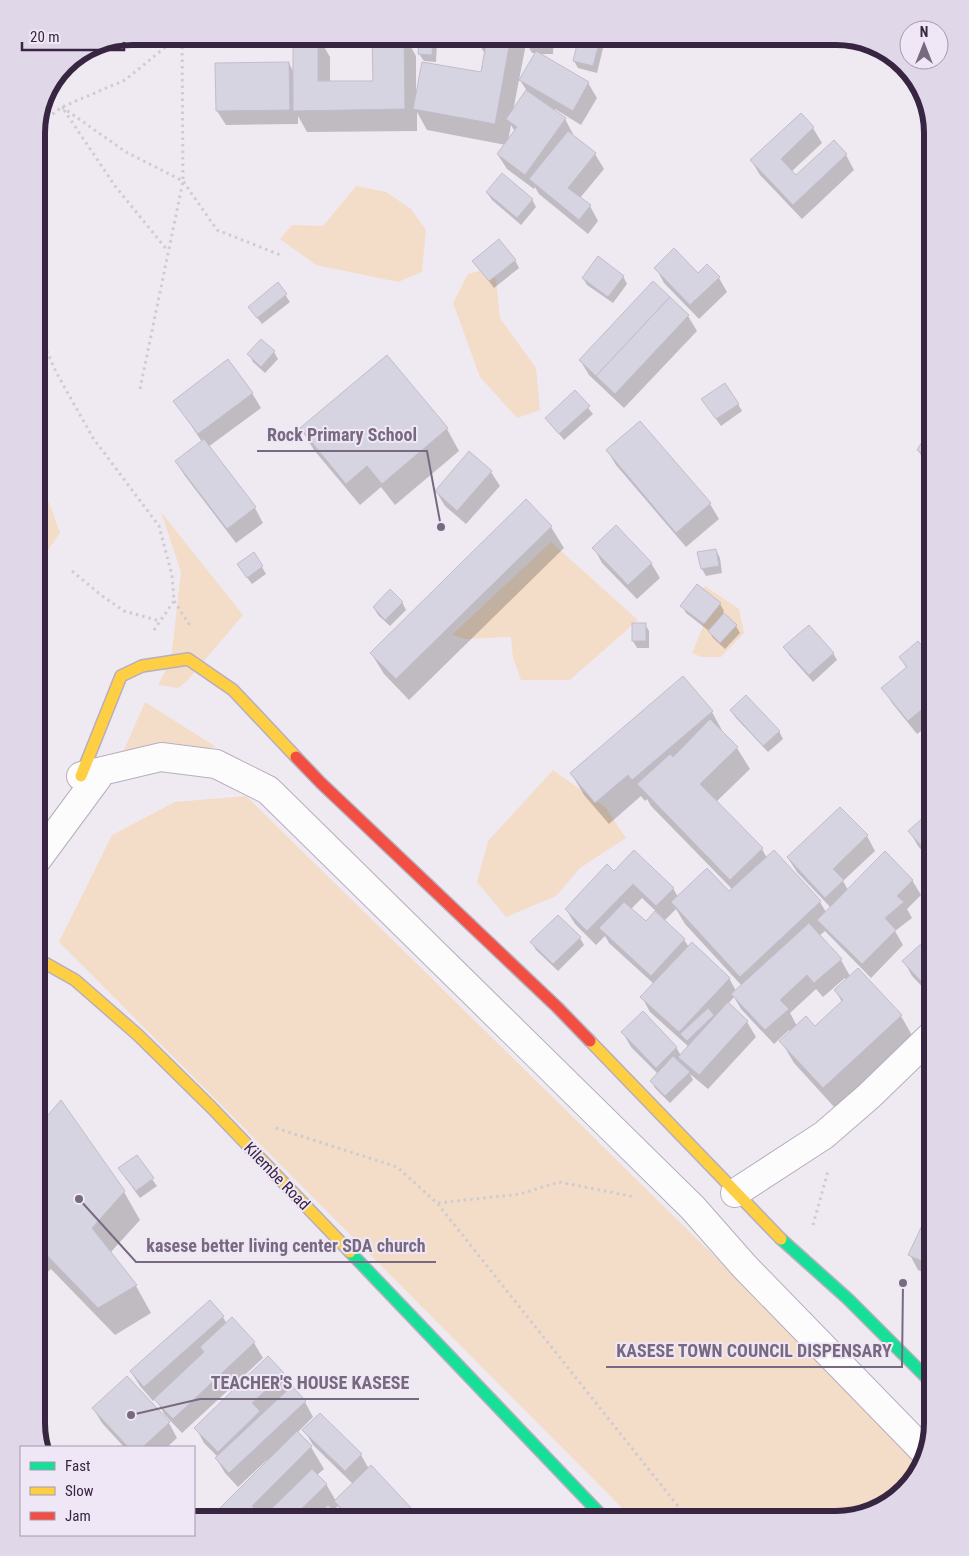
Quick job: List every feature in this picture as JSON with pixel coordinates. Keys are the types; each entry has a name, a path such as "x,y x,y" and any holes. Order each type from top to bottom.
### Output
{"street":[{"path":"81,776 121,676 142,666 188,659 233,690 321,783 557,1007 773,1232 848,1299 924,1375"},
{"path":"81,776 161,757 216,764 268,790 693,1208 744,1266 920,1447"},
{"path":"45,849 98,776 81,776"},
{"name":"Kilembe Road","path":"45,963 74,980 138,1035 218,1114 597,1511"},
{"path":"735,1193 824,1135 869,1096 924,1043"}],"path":[{"path":"46,119 62,107 125,80 170,45"},
{"path":"140,389 183,180 181,45"},
{"path":"62,107 126,152 183,180 217,230 283,256"},
{"path":"62,107 115,186 168,251"},
{"path":"45,347 56,372 93,438 159,526 172,575 174,600 149,637"},
{"path":"72,570 101,595 124,611 160,622"},
{"path":"267,1125 397,1166 437,1203 682,1511"},
{"path":"803,1259 831,1163"},
{"path":"437,1203 520,1194 559,1182 636,1197"}],"shaded area":[{"path":"356,186 386,192 411,209 426,230 422,272 398,282 316,265 280,239 292,225 323,226"},
{"path":"486,269 496,279 500,318 536,368 540,410 517,418 480,377 453,303 468,274"},
{"path":"45,501 49,502 60,533 45,554"},
{"path":"161,512 243,615 186,682 178,688 158,685 171,659 181,572"},
{"path":"551,542 638,620 570,680 521,680 513,658 511,637 467,639 452,635"},
{"path":"705,586 739,609 744,633 721,657 701,657 692,653 703,627 698,593"},
{"path":"145,702 216,747 148,756 113,775"},
{"path":"553,770 606,808 626,838 580,868 556,896 506,917 477,882 488,841"},
{"path":"246,796 917,1455 902,1481 875,1502 848,1510 625,1511 59,942 112,835 175,802"}],"building":[{"path":"293,45 318,45 318,81 373,81 372,45 404,45 405,109 293,111"},
{"path":"418,45 433,45 432,55 418,54"},
{"path":"486,45 509,45 495,124 413,109 422,62 481,72"},
{"path":"526,45 549,45 549,47"},
{"path":"577,45 599,45 593,66 573,61"},
{"path":"536,51 589,82 573,111 519,80"},
{"path":"289,62 290,110 216,111 215,63"},
{"path":"526,90 566,118 525,175 497,154 517,127 506,119"},
{"path":"801,113 814,127 781,159 796,175 834,140 847,154 793,205 750,160"},
{"path":"568,131 596,153 568,188 591,205 579,220 529,179"},
{"path":"502,173 533,199 517,218 486,192"},
{"path":"499,239 516,260 489,281 472,261"},
{"path":"674,248 698,273 707,264 720,277 690,305 654,268"},
{"path":"598,256 624,276 608,297 582,278"},
{"path":"653,281 670,297 596,376 579,360"},
{"path":"278,282 287,294 257,318 248,307"},
{"path":"670,297 689,315 615,394 596,376"},
{"path":"261,339 275,351 261,367 247,354"},
{"path":"387,355 448,428 382,484 367,466 346,484 300,428"},
{"path":"228,359 253,393 198,434 173,401"},
{"path":"725,383 739,404 716,419 701,399"},
{"path":"575,390 590,406 559,434 545,418"},
{"path":"640,421 711,503 676,533 606,450"},
{"path":"204,439 256,507 227,529 175,461"},
{"path":"924,439 924,454 917,450"},
{"path":"469,451 492,471 457,511 435,491"},
{"path":"526,499 552,526 396,679 370,653"},
{"path":"616,525 652,563 628,585 592,548"},
{"path":"716,549 719,566 701,569 697,552"},
{"path":"254,552 263,566 247,578 237,564"},
{"path":"697,584 721,603 704,624 680,606"},
{"path":"390,589 403,602 385,620 373,607"},
{"path":"724,613 737,625 720,643 708,631"},
{"path":"632,623 646,623 646,641 632,641"},
{"path":"809,625 834,653 809,675 783,647"},
{"path":"918,641 924,648 924,708 908,721 881,688 907,667 899,657"},
{"path":"683,676 713,711 632,780 628,775 595,803 570,773"},
{"path":"746,695 780,731 763,746 730,710"},
{"path":"710,719 738,747 700,784 763,848 730,880 637,784 670,754 673,757"},
{"path":"840,807 868,835 833,869 844,880 825,898 787,857"},
{"path":"924,817 924,849 908,831"},
{"path":"634,850 674,888 656,906 633,884 587,931 565,909 607,864 614,871"},
{"path":"774,850 821,901 740,977 671,902 707,868 729,891"},
{"path":"885,851 913,880 897,896 904,902 885,918 896,930 862,964 817,920"},
{"path":"624,902 646,921 655,911 685,939 651,976 599,928"},
{"path":"558,915 581,937 553,964 530,942"},
{"path":"809,923 842,959 814,983 807,975 780,1000 789,1009 765,1030 731,994"},
{"path":"924,941 924,984 902,961"},
{"path":"692,942 730,978 679,1032 640,997"},
{"path":"858,968 902,1015 823,1088 779,1041 806,1016 815,1026 843,1000 834,990"},
{"path":"728,1002 748,1021 699,1075 678,1057"},
{"path":"708,1008 714,1015 687,1041 680,1034"},
{"path":"643,1011 677,1047 656,1068 621,1032"},
{"path":"673,1056 690,1072 665,1096 650,1081"},
{"path":"61,1100 125,1191 92,1228 137,1285 98,1308 45,1253 45,1119"},
{"path":"137,1155 154,1178 136,1191 118,1168"},
{"path":"924,1221 924,1262 908,1255"},
{"path":"210,1300 224,1316 144,1387 130,1371"},
{"path":"232,1317 255,1342 173,1419 154,1399 204,1352 200,1347"},
{"path":"268,1356 284,1373 252,1403 260,1411 218,1452 194,1428"},
{"path":"127,1376 170,1422 144,1446 127,1446 92,1408"},
{"path":"292,1386 306,1401 229,1473 215,1458"},
{"path":"320,1413 362,1454 345,1471 302,1430"},
{"path":"297,1431 312,1446 252,1506 257,1511 217,1511"},
{"path":"371,1465 413,1510 343,1511 334,1501"},
{"path":"312,1469 327,1484 299,1511 269,1511"},
{"path":"328,1505 334,1511 322,1511"}],"traffic: fast":[{"path":"781,1239 848,1299 924,1375"},
{"path":"350,1252 597,1511"}],"traffic: slow":[{"path":"81,776 121,676 142,666 188,659 233,690 296,757"},
{"path":"45,963 75,980 138,1035 211,1107 350,1252"},
{"path":"590,1041 781,1239"}],"traffic: jam":[{"path":"296,757 557,1007 590,1041"}],"place":[{"name":"Rock Primary School","path":"441,527"},
{"name":"kasese better living center SDA church","path":"79,1199"},
{"name":"KASESE TOWN COUNCIL DISPENSARY","path":"903,1283"},
{"name":"TEACHER'S HOUSE KASESE","path":"131,1415"}]}
